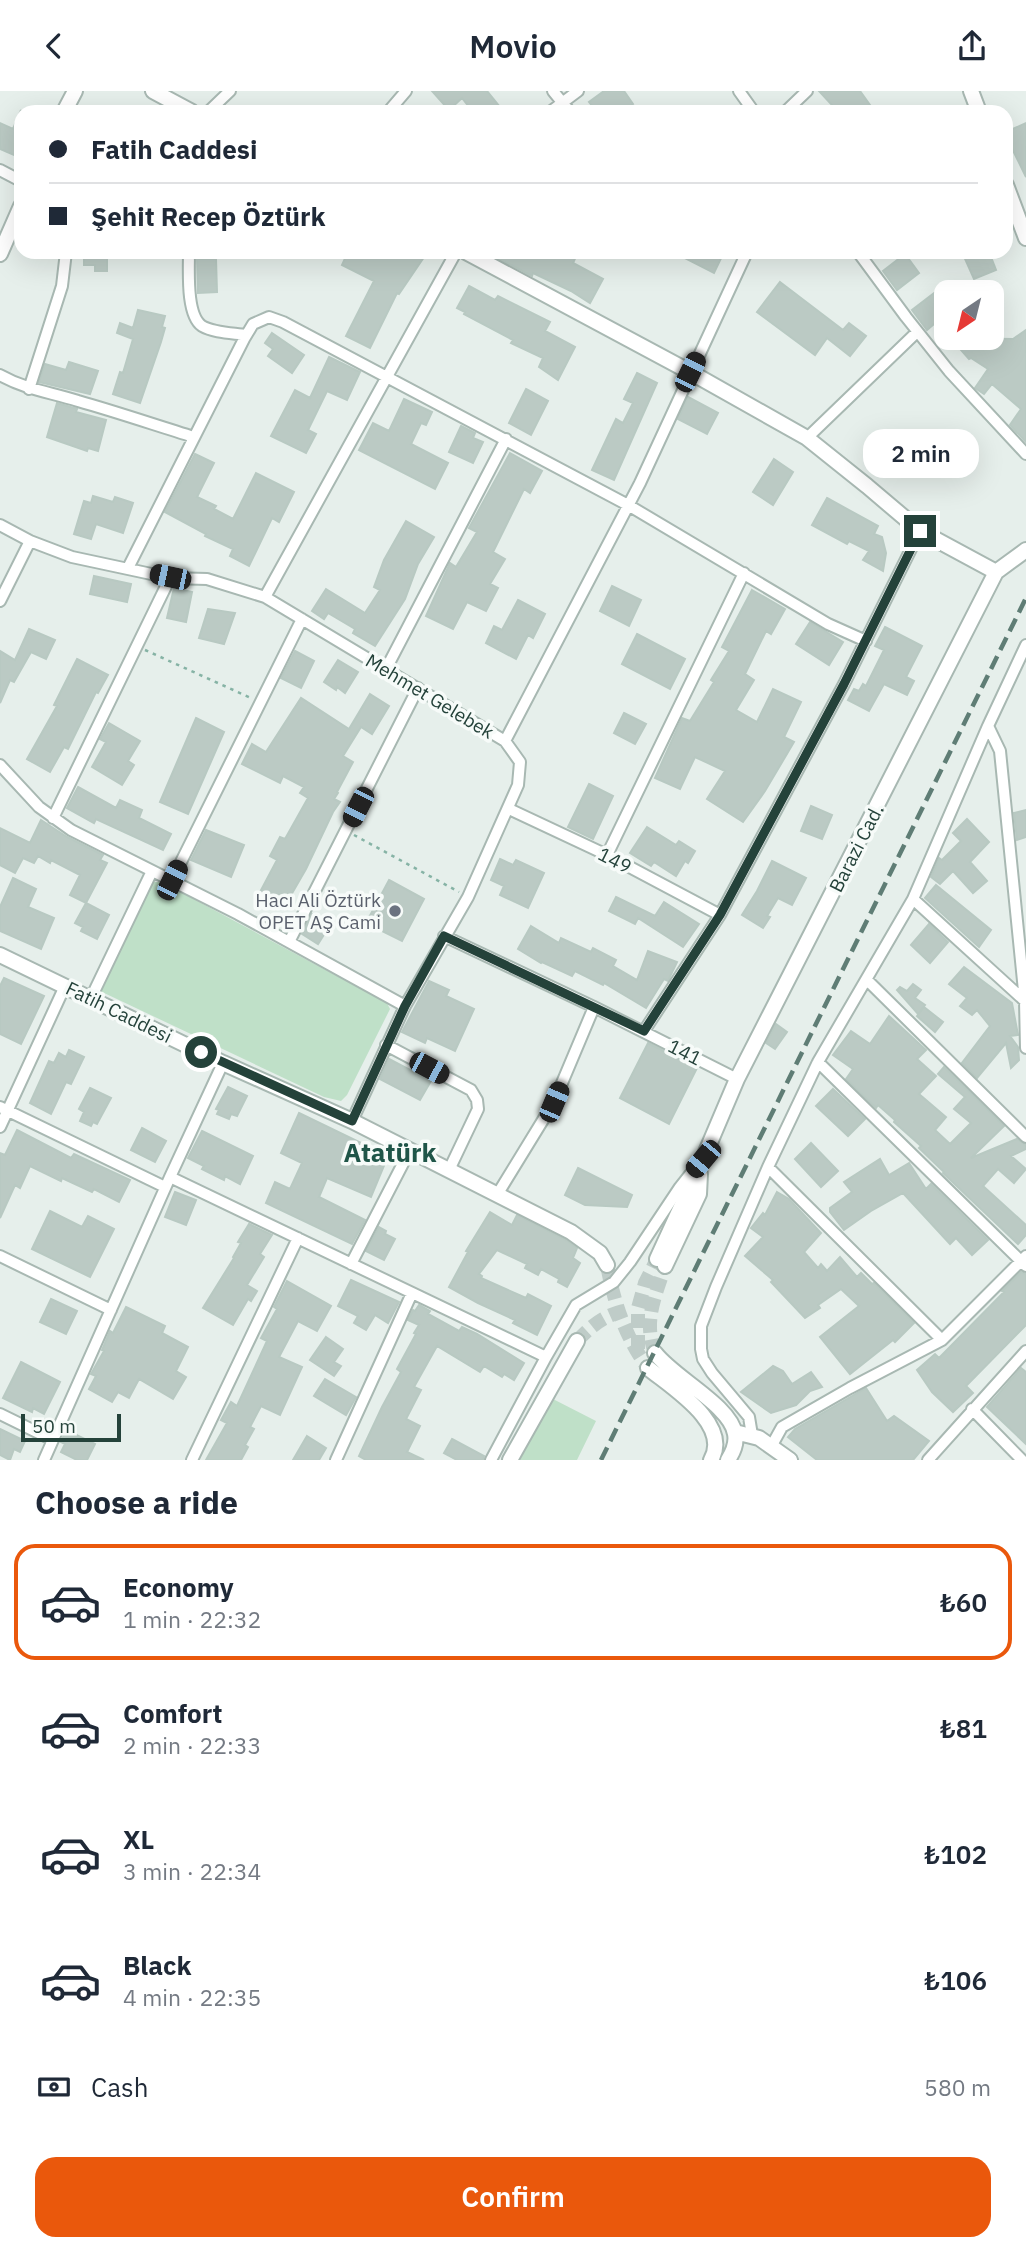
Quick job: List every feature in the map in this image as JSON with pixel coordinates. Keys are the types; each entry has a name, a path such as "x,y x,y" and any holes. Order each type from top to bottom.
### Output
{"street":[{"path":"153,91 179,105"},
{"path":"215,105 230,91"},
{"path":"394,105 406,91"},
{"path":"553,91 562,103"},
{"path":"559,105 578,91"},
{"path":"792,105 807,91"},
{"path":"1013,204 1026,238"},
{"path":"0,254 14,224"},
{"path":"29,389 62,286 65,259"},
{"path":"189,259 191,309 199,324 206,328 246,335"},
{"path":"265,597 452,259"},
{"path":"479,259 807,438 920,531 996,572"},
{"path":"505,741 628,505 744,259"},
{"path":"863,259 949,371 1026,454"},
{"path":"128,568 246,335 253,324 269,317 628,505 828,624 866,641"},
{"path":"807,438 917,332"},
{"path":"0,375 29,389 78,400 194,437"},
{"path":"386,669 506,439"},
{"name":"Mehmet Gelebek","path":"0,525 30,541 72,557 170,577 207,579 265,597 505,741 512,748 520,762 519,785 509,809 468,897 405,1006 352,1121"},
{"path":"644,1031 720,915 866,641 920,531"},
{"path":"0,601 30,541"},
{"name":"Barazi Cad.","path":"661,1263 699,1194 703,1159 737,1079 996,572 1026,550"},
{"path":"607,855 744,573"},
{"path":"52,818 170,577"},
{"path":"172,880 302,619"},
{"path":"752,1435 749,1417 703,1359 701,1326 768,1167 818,1062 914,899 1026,645"},
{"path":"289,942 418,688"},
{"path":"988,726 1000,751 1025,1001 1026,1048"},
{"path":"0,765 52,818 405,1006"},
{"name":"149","path":"509,809 607,855 720,915"},
{"path":"91,998 152,871"},
{"path":"914,899 1025,1001"},
{"name":"141","path":"444,936 644,1031 737,1079"},
{"name":"Fatih Caddesi","path":"0,955 223,1063 352,1121 571,1232 600,1254 607,1265"},
{"path":"867,980 1026,1137"},
{"path":"0,1127 4,1108 65,986"},
{"path":"498,1195 554,1102 594,1007"},
{"path":"386,1045 471,1090 477,1100 478,1109 449,1170"},
{"path":"772,1445 782,1427 942,1340 1024,1261 818,1062"},
{"path":"44,1460 223,1063"},
{"path":"4,1108 298,1238 546,1357"},
{"path":"351,1264 410,1150"},
{"path":"491,1460 576,1305 614,1282 680,1187 703,1159"},
{"path":"768,1167 942,1340"},
{"path":"192,1460 298,1238"},
{"path":"0,1256 111,1310"},
{"path":"336,1460 412,1293"},
{"path":"510,1460 577,1341"},
{"path":"928,1460 1026,1351"},
{"path":"656,1353 670,1369 724,1412 731,1422 735,1447 729,1460"},
{"path":"1017,1360 1026,1369"},
{"path":"648,1368 710,1423 716,1445 711,1460"},
{"path":"972,1409 1022,1460"},
{"path":"0,1414 53,1440"},
{"path":"734,1432 752,1435 772,1445 790,1460"}],"path":[{"path":"137,646 260,702"},
{"path":"346,830 468,897"}],"green space":[{"path":"153,882 162,882 387,1003 390,1009 347,1095 341,1101 324,1097 102,992 100,989 147,887"},
{"path":"551,1398 596,1421 577,1460 520,1460"}],"building":[{"path":"432,91 487,91 498,105 468,105 462,98 454,105 445,105"},
{"path":"604,91 624,91 633,104 591,105 589,102"},
{"path":"819,91 860,91 870,105 832,105"},
{"path":"0,123 13,129 14,127 14,155 0,149"},
{"path":"1026,123 1026,177 1013,150 1013,129"},
{"path":"84,259 107,259 107,271 95,271 95,265 84,265"},
{"path":"197,259 216,259 217,292 198,293"},
{"path":"345,259 423,259 399,294 397,293 370,348 346,336 374,281 342,265"},
{"path":"499,259 575,259 573,263 603,279 590,303 533,273 532,276"},
{"path":"687,259 721,259 714,273"},
{"path":"899,259 909,259 919,273 897,290 883,271"},
{"path":"965,259 992,259 996,270 974,279"},
{"path":"780,282 843,330 849,323 866,336 850,356 827,338 815,355 757,312"},
{"path":"469,286 495,300 498,296 550,322 545,331 575,347 558,380 539,367 543,358 511,343 513,340 457,308"},
{"path":"934,293 934,324 927,330 912,310"},
{"path":"138,310 165,316 161,342 140,403 113,394 120,372 123,373 133,339 117,333 120,323 133,328"},
{"path":"1026,330 1026,442 1010,425 1021,409 992,384 984,394 975,388 988,369 969,359 961,350 1004,350 1004,339 1013,339"},
{"path":"272,333 304,355 292,373 268,356 273,349 265,343"},
{"path":"329,357 360,372 347,400 327,391 308,430 316,434 306,453 271,436 295,390 310,398"},
{"path":"69,362 98,371 90,394 39,382 45,364 66,370"},
{"path":"637,373 657,383 614,480 592,470 616,419 623,423 633,403 624,399"},
{"path":"526,389 548,401 531,435 509,423"},
{"path":"688,397 718,413 707,434 678,419"},
{"path":"404,399 432,412 426,425 421,423 411,444 448,463 435,489 359,450 373,423 389,431"},
{"path":"57,403 77,409 76,412 106,420 98,451 88,448 87,451 47,437"},
{"path":"461,426 475,433 473,438 483,442 473,463 449,452"},
{"path":"510,453 542,471 530,493 524,489 493,552 505,559 490,584 498,588 486,611 467,602 453,629 426,616 450,563 456,567 477,532 469,528"},
{"path":"195,454 214,463 197,497 216,506 214,509 233,519 256,473 294,492 279,522 272,518 249,566 230,556 233,549 165,512"},
{"path":"774,459 793,472 773,505 753,492"},
{"path":"93,496 113,502 115,497 133,503 123,533 96,524 91,539 74,534 84,501 91,503"},
{"path":"827,498 878,526 874,534 882,537 886,553 883,571 863,560 869,551 849,541 847,544 812,525"},
{"path":"406,521 434,537 418,564 405,599 375,646 353,633 355,629 328,613 324,619 312,611 326,589 365,613 380,590 374,587 384,560"},
{"path":"94,576 131,584 127,602 90,594"},
{"path":"612,586 641,600 629,626 600,611"},
{"path":"174,588 192,592 186,622 167,618"},
{"path":"752,590 785,609 771,634 766,631 745,674 754,680 736,710 757,722 773,689 801,702 784,737 794,742 743,822 707,799 725,771 695,757 680,789 655,778 682,718 690,721 714,682 711,680 729,651 722,647"},
{"path":"518,600 545,614 533,638 528,635 516,659 486,643 494,626 502,630"},
{"path":"208,609 235,613 224,644 199,638"},
{"path":"810,622 843,642 829,665 796,644"},
{"path":"885,627 922,646 906,677 914,681 907,695 884,684 869,711 848,700 854,689 859,691 863,684 866,686 884,650 875,646"},
{"path":"29,629 55,640 46,659 31,652 14,682 10,680 0,703 0,651 15,660"},
{"path":"637,634 685,659 670,689 622,664"},
{"path":"295,651 314,661 301,688 281,678"},
{"path":"77,659 108,675 98,693 96,692 68,749 64,747 50,772 27,759 57,706 54,705"},
{"path":"338,660 358,672 345,693 324,682"},
{"path":"370,694 389,706 372,734 361,727 343,756 353,762 334,799 340,802 283,909 262,898 264,894 260,892 277,860 270,856 280,837 285,839 308,798 300,793 304,787 283,776 280,783 242,764 252,744 266,752 301,698 349,729"},
{"path":"624,713 646,724 635,744 614,733"},
{"path":"196,718 224,732 188,814 160,802"},
{"path":"109,723 140,741 128,761 134,765 122,785 92,767 106,742 100,739"},
{"path":"589,784 613,796 593,839 568,827"},
{"path":"78,787 116,808 120,800 142,810 139,818 171,834 163,850 96,819 94,823 67,808"},
{"path":"811,806 832,815 822,839 801,831"},
{"path":"1026,810 1026,837 1017,840 1014,813"},
{"path":"967,819 989,842 970,862 987,881 973,893 953,871 940,884 931,877 939,858 942,860 961,841 953,833"},
{"path":"41,820 103,855 100,860 107,863 86,903 70,895 80,875 51,860 50,863 38,856 34,863 23,858 15,873 0,865 0,828 30,843"},
{"path":"647,827 676,845 679,841 695,851 676,876 654,862 651,866 630,853"},
{"path":"206,830 244,845 231,877 191,860"},
{"path":"500,859 513,865 516,860 544,873 528,908 500,895 504,886 491,880"},
{"path":"772,861 806,878 792,905 778,898 763,928 742,915"},
{"path":"13,878 36,889 28,907 54,918 41,949 0,931 0,907"},
{"name":"Hacı Ali Öztürk OPET AŞ Cami","path":"389,880 424,899 402,941 366,923"},
{"path":"936,885 991,930 979,947 925,898"},
{"path":"616,897 655,916 664,902 699,924 683,947 638,918 635,924 609,911"},
{"path":"86,903 109,915 97,939 81,931 83,927 75,923"},
{"path":"312,914 330,925 318,944 302,934"},
{"path":"929,924 948,942 930,963 911,945"},
{"path":"531,926 559,943 561,938 591,952 593,948 616,960 613,966 637,980 648,951 677,962 668,981 664,979 646,1008 604,983 603,985 575,971 572,976 541,963 518,949"},
{"path":"964,967 1012,1003 1018,1035 1010,1036 1018,1047 1019,1060 1011,1068 1006,1043 977,1078 962,1063 990,1026 977,1010 972,1015 960,1006 967,998 949,984"},
{"path":"4,978 44,996 21,1044 0,1034 0,986"},
{"path":"429,981 449,990 446,996 474,1009 455,1051 427,1038 425,1043 402,1032"},
{"path":"913,984 921,990 915,998 925,1005 918,1014 897,990 900,987 907,991"},
{"path":"924,1007 943,1022 935,1032 917,1016"},
{"path":"889,1016 926,1050 917,1059 936,1076 919,1094 946,1117 935,1130 950,1144 971,1123 954,1109 965,1097 938,1074 944,1067 1004,1126 971,1158 1017,1139 1026,1145 1026,1149 1011,1156 1026,1169 1014,1183 998,1169 983,1186 1026,1225 1026,1235 1018,1244 943,1173 895,1120 878,1105 876,1108 846,1079 853,1069 833,1055 851,1031 870,1044"},
{"path":"776,1024 787,1032 775,1049 766,1043"},
{"path":"648,1043 697,1068 669,1124 620,1098"},
{"path":"69,1050 84,1057 71,1084 66,1082 51,1114 30,1103 49,1061 54,1063 59,1053 66,1057"},
{"path":"389,1059 431,1081 420,1100 380,1079"},
{"path":"228,1087 247,1096 237,1116 231,1114 229,1119 217,1114 219,1110 216,1109"},
{"path":"90,1088 111,1098 97,1124 93,1122 91,1126 80,1121 84,1112 79,1109"},
{"path":"833,1089 865,1119 848,1136 816,1106"},
{"path":"299,1113 388,1156 371,1197 327,1178 319,1197 365,1220 352,1244 266,1203 275,1182 290,1189 302,1163 281,1153"},
{"path":"142,1128 166,1141 155,1162 131,1150"},
{"path":"17,1130 71,1158 74,1154 130,1180 119,1202 94,1189 92,1192 62,1178 61,1181 30,1166 20,1188 15,1185 0,1218 0,1153 5,1155"},
{"path":"202,1131 253,1156 240,1184 225,1176 224,1180 202,1169 204,1166 188,1158"},
{"path":"811,1143 838,1171 821,1187 795,1159"},
{"path":"880,1159 889,1175 909,1163 926,1189 931,1184 988,1240 972,1255 956,1238 950,1244 903,1193 844,1230 830,1212 830,1208 852,1192 844,1182"},
{"path":"578,1168 632,1195 627,1207 585,1205 565,1195"},
{"path":"175,1192 196,1200 186,1225 165,1217"},
{"path":"777,1192 789,1199 821,1233 804,1252 818,1268 821,1264 827,1271 840,1257 857,1277 861,1273 874,1283 914,1323 895,1342 893,1340 850,1374 820,1337 859,1306 841,1289 805,1318 771,1282 773,1280 745,1256 763,1237 751,1228 763,1213 765,1215"},
{"path":"50,1211 82,1227 88,1216 114,1229 90,1277 32,1249"},
{"path":"490,1212 512,1225 517,1215 577,1248 573,1258 580,1263 567,1287 541,1269 538,1275 525,1268 527,1264 497,1250 479,1274 481,1278 526,1298 528,1294 551,1306 537,1335 513,1323 515,1320 449,1287 468,1252 466,1251"},
{"path":"249,1224 272,1235 260,1254 264,1257 247,1285 257,1291 251,1301 248,1299 233,1325 203,1308 234,1258 241,1243 238,1242"},
{"path":"379,1227 395,1239 384,1260 366,1251"},
{"path":"1021,1272 1026,1274 1026,1325 966,1386 973,1393 953,1412 932,1392 917,1370 935,1354 939,1358"},
{"path":"351,1280 399,1302 388,1323 375,1315 366,1330 354,1323 358,1316 338,1306"},
{"path":"287,1281 331,1306 317,1331 298,1321 279,1357 302,1367 280,1415 261,1406 250,1427 254,1429 245,1445 248,1447 241,1460 206,1460 227,1423 221,1420 231,1402 237,1406 267,1341 261,1338 277,1309 274,1307"},
{"path":"51,1299 77,1311 66,1334 40,1322"},
{"path":"419,1305 430,1311 428,1314 459,1331 462,1327 477,1334 524,1363 514,1380 504,1374 502,1377 484,1366 480,1372 437,1346 414,1387 421,1390 406,1419 420,1426 407,1452 424,1460 366,1460 359,1456 401,1372 397,1369 419,1325 408,1320"},
{"path":"126,1307 165,1326 162,1333 188,1347 176,1371 186,1377 173,1399 139,1379 129,1398 118,1392 112,1402 89,1389 96,1376 91,1374 104,1351 102,1350 110,1331 113,1333"},
{"path":"326,1337 343,1349 334,1362 341,1366 334,1376 310,1360"},
{"path":"21,1362 60,1382 44,1414 33,1408 32,1412 3,1398"},
{"path":"773,1366 783,1371 792,1384 811,1372 822,1387 810,1391 796,1405 771,1413 741,1392"},
{"path":"1021,1368 1026,1372 1026,1444 987,1407"},
{"path":"325,1379 356,1397 346,1415 314,1396"},
{"path":"866,1388 887,1421 894,1416 929,1441 913,1460 817,1460 788,1437 795,1429"},
{"path":"0,1429 25,1441 20,1452 14,1449 10,1460 0,1455"},
{"path":"66,1430 95,1444 87,1460 77,1460 61,1452 65,1444 61,1442"},
{"path":"307,1436 326,1448 319,1460 293,1460"},
{"path":"452,1439 484,1456 483,1460 457,1460 444,1453"}],"tunnel":[{"path":"638,1349 638,1308 645,1283 657,1259"},
{"path":"607,1265 622,1319 648,1368"},
{"path":"655,1353 650,1320 665,1266"},
{"path":"577,1341 600,1321 628,1310"}],"railway":[{"path":"601,1460 1026,598"}],"place":[{"name":"Hacı Ali Öztürk OPET AŞ Cami","path":"395,911"}],"district":[{"name":"Atatürk","path":"390,1153"}],"route":[{"path":"201,1052 352,1121 405,1006 444,936 644,1031 720,915 844,684 920,531"}]}
